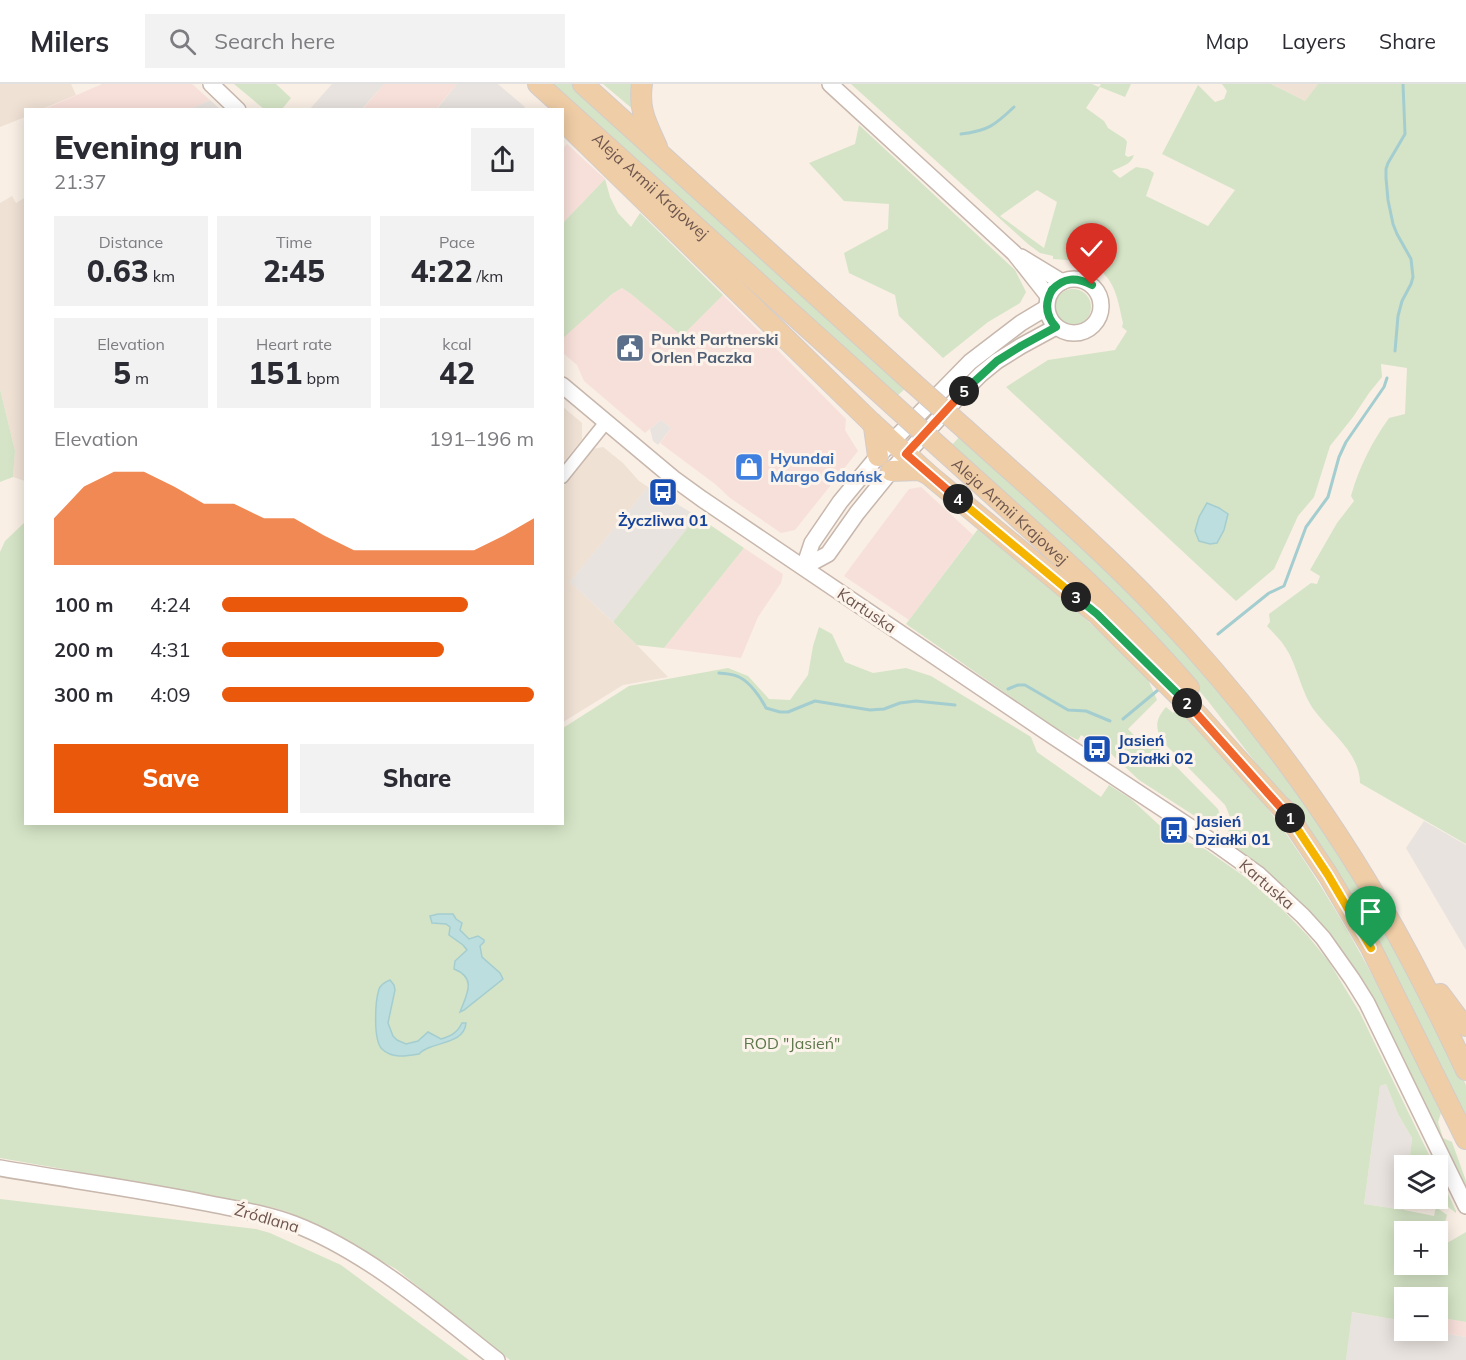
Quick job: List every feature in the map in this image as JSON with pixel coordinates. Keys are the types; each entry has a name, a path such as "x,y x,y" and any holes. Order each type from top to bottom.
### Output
{"main road":[{"path":"526,84 550,108"},
{"name":"Aleja Armii Krajowej","path":"538,84 1108,601 1165,660 1232,741 1290,817 1328,875 1371,948 1466,1138"},
{"name":"Aleja Armii Krajowej","path":"583,84 1039,495 1138,589 1210,668 1249,714 1313,799 1364,878 1407,952 1466,1070"},
{"path":"642,84 640,100 644,117 660,152"},
{"path":"564,122 899,448 1097,614 1199,716 1290,817"},
{"path":"872,423 885,464 919,470 928,474"},
{"path":"1407,952 1466,1026"}],"street":[{"path":"211,84 230,107"},
{"path":"830,84 1014,253 1062,282"},
{"path":"804,567 812,543 840,502 885,464 970,362 1047,302 1056,285 1072,279 1083,280 1092,285 1102,303 1101,314 1096,323 1089,330 1072,334 1056,327 1048,315 1047,302 1014,253"},
{"path":"899,448 997,361 1056,327"},
{"name":"Kartuska","path":"564,387 673,478 1048,733 1216,844 1258,874 1286,898 1323,938 1367,1003 1466,1206"},
{"path":"564,474 606,422"},
{"name":"Źródlana","path":"0,1168 147,1191 268,1215 294,1224 325,1238 394,1281 497,1360"}],"shaded area":[{"path":"0,84 71,84 76,95 44,108 24,108 24,117 0,127"},
{"path":"102,84 192,84 210,100 193,108 47,108"},
{"path":"332,84 384,84 363,108 311,108"},
{"path":"384,84 457,84 437,108 364,108"},
{"path":"457,84 498,84 525,107 524,108 438,108"},
{"path":"1271,84 1318,84 1305,101"},
{"path":"210,100 219,108 193,108"},
{"path":"567,144 605,179 564,222 564,148"},
{"path":"12,196 16,203 24,198 24,481 13,477 15,451 0,389 0,203"},
{"path":"622,288 682,336 723,295 846,419 845,430 858,451 795,530 781,533 730,498 660,443 671,428 661,420 645,433 584,381 577,365 564,354 564,336"},
{"path":"564,408 582,423 582,439 564,462"},
{"path":"661,420 671,428 658,445 653,441 650,429"},
{"path":"603,447 648,487 570,582 668,677 623,685 564,721 564,486 593,449"},
{"path":"648,487 664,500 677,504 697,516 613,622 570,582"},
{"path":"921,487 973,535 909,620 844,576 909,489"},
{"path":"744,548 783,574 781,583 758,617 741,658 664,648"},
{"path":"1424,821 1466,845 1466,950 1406,848"},
{"path":"1386,1084 1398,1114 1412,1138 1410,1155 1394,1155 1394,1208 1364,1204 1380,1086"},
{"path":"1351,1312 1394,1319 1394,1341 1448,1341 1448,1334 1466,1337 1466,1360 1346,1360"},
{"path":"1448,1319 1466,1322 1466,1337 1448,1334"}],"green space":[{"path":"234,84 276,84 291,98 283,108 263,108"},
{"path":"548,84 573,84 908,386 897,396"},
{"path":"603,84 634,84 635,111"},
{"path":"851,84 1092,84 1099,87 1101,84 1131,84 1125,97 1100,87 1086,108 1104,121 1108,128 1125,139 1127,142 1125,155 1128,157 1134,155 1128,163 1112,171 1120,178 1136,167 1148,169 1154,173 1146,196 1208,226 1235,190 1162,154 1198,85 1215,102 1224,99 1227,91 1222,84 1271,84 1305,101 1318,84 1466,84 1466,844 1360,783 1359,772 1350,753 1314,710 1293,661 1281,641 1267,626 1270,622 1269,614 1311,583 1317,584 1320,576 1310,570 1337,523 1354,501 1351,496 1367,455 1389,418 1405,414 1407,368 1381,364 1382,377 1330,446 1314,497 1298,516 1274,569 1236,601 1006,387 1048,360 1115,350 1127,331 1122,327 1116,294 1101,271 1082,262 1053,259 1053,256 1040,253","holes":["1037,190 1057,202 1044,248 1000,216"]},
{"path":"859,125 1015,270 1026,292 1020,303 988,322 943,358 899,316 895,295 849,273 844,253 888,229 889,204 844,201 809,163 855,144"},
{"path":"605,179 618,213 631,227 640,213 723,295 682,336 622,288 612,294 564,337 564,222"},
{"path":"1073,289 1086,294 1091,307 1086,320 1073,325 1060,320 1055,307 1060,294"},
{"path":"0,389 15,451 13,477 0,482"},
{"path":"962,434 1165,626 1293,782 1345,861 1396,947 1454,1059 1466,1085 1466,1124 1279,793 1208,701 1155,639 951,446"},
{"path":"697,516 744,548 664,648 637,645 613,622"},
{"name":"ROD \"Jasień\"","path":"24,523 24,825 564,825 564,727 629,686 728,668 748,676 769,699 790,700 808,675 819,627 832,634 845,662 873,673 906,668 931,676 1031,737 1037,752 1101,797 1109,785 1131,799 1177,838 1205,849 1248,879 1277,904 1308,936 1329,962 1360,1013 1429,1155 1410,1155 1412,1138 1398,1114 1386,1084 1380,1086 1364,1204 1434,1216 1436,1209 1439,1209 1447,1215 1445,1221 1394,1221 1394,1275 1448,1275 1448,1242 1466,1232 1466,1322 1448,1319 1448,1287 1394,1287 1394,1319 1352,1312 1346,1360 510,1360 396,1269 290,1213 275,1208 0,1158 0,552 5,541"},
{"path":"978,529 1076,610 1146,675 1157,700 1128,729 1143,745 1146,742 1154,744 1218,809 1222,821 1218,831 1139,780 1108,751 1081,735 1078,740 1060,731 906,624"},
{"path":"1181,706 1256,793 1284,830 1334,908 1380,989 1441,1113 1438,1122 1443,1138 1452,1142 1466,1181 1466,1193 1359,978 1225,842 1230,827 1230,816 1225,805 1161,740 1157,726 1160,715 1166,707 1173,713"},
{"path":"1448,1194 1456,1211 1456,1213 1448,1207"},
{"path":"0,1199 256,1229 270,1233 341,1265 469,1360 0,1360"}],"water":[{"path":"1207,503 1228,514 1224,530 1217,543 1199,541 1195,531 1199,517"},
{"path":"453,914 462,923 460,930 469,939 478,936 484,940 480,946 482,957 500,973 503,979 460,1012 467,993 468,982 466,977 454,969 455,961 467,950 449,935 450,927 446,924 432,923 430,916"},
{"path":"390,980 395,990 388,1023 397,1040 406,1044 418,1041 428,1032 441,1039 453,1034 462,1023 466,1023 464,1030 459,1036 419,1054 400,1056 386,1052 377,1038 376,1011 379,989 383,983"}],"waterway":[{"path":"1395,351 1398,316 1413,277 1411,259 1393,224 1386,178 1388,163 1405,134 1403,84"},
{"path":"961,134 990,126 1014,107"},
{"path":"1218,634 1269,593 1284,586 1306,527 1328,497 1339,457 1346,442 1384,387 1387,378"},
{"path":"719,673 743,679 755,691 766,708 780,712 788,712 815,701 870,710 916,701 955,705"},
{"path":"1008,689 1025,685 1068,710 1086,711 1110,721"},
{"path":"1123,719 1158,690"}],"place":[{"name":"Punkt Partnerski Orlen Paczka","path":"630,348"},
{"name":"Hyundai Margo Gdańsk","path":"749,467"},
{"name":"Życzliwa 01","path":"663,492"},
{"name":"Jasień Działki 02","path":"1097,749"},
{"name":"Jasień Działki 01","path":"1174,830"}],"route":[{"path":"1092,285 1083,280 1072,279 1056,285 1048,296 1046,308 1051,322 1056,327 997,361 981,374 906,454 1097,614 1199,716 1290,817 1328,875 1371,948"}]}
